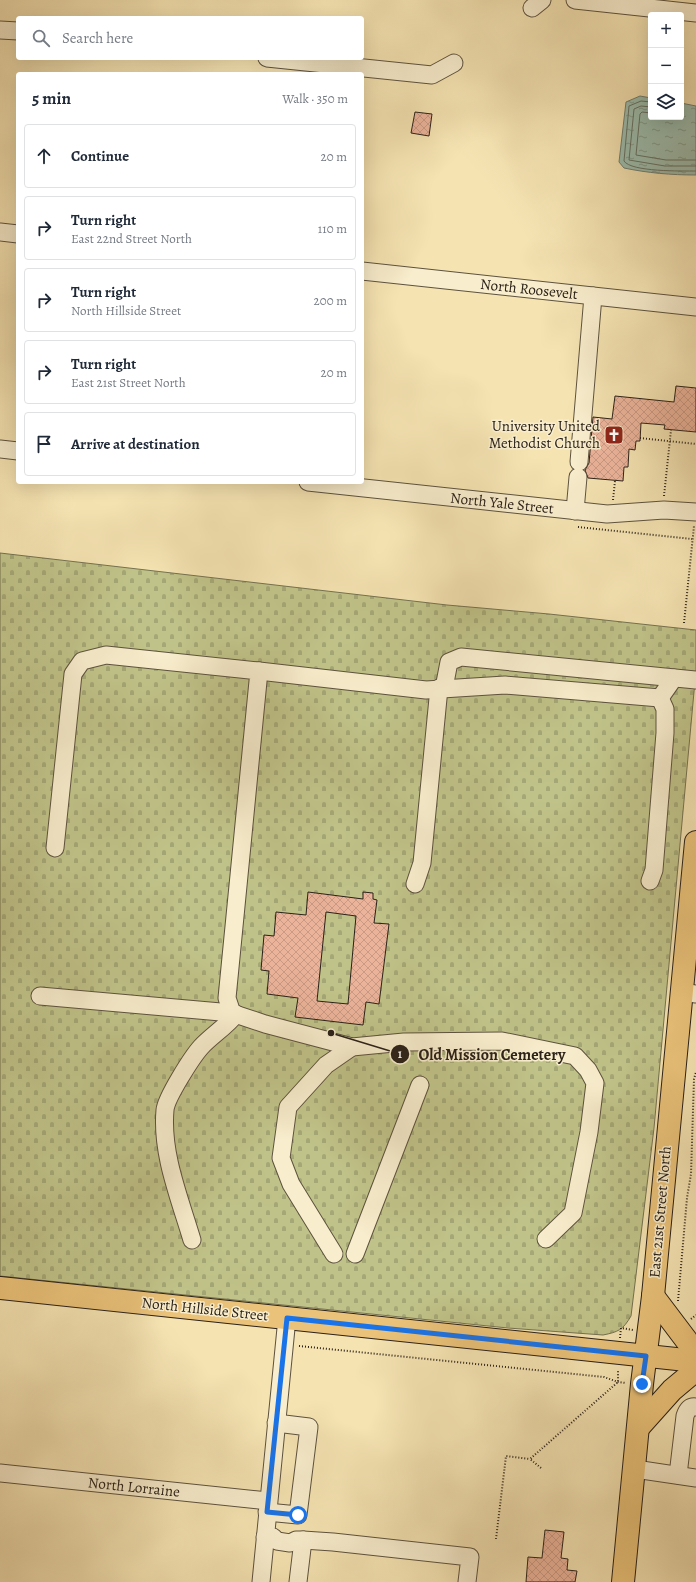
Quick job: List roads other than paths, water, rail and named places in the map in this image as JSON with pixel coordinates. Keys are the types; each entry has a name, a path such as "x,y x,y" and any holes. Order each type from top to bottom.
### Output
{"main road":[{"name":"East 21st Street North","path":"623,1582 646,1356 689,993 696,842"},
{"name":"North Hillside Street","path":"0,1288 696,1361"},
{"path":"653,1296 687,1341 696,1350"},
{"path":"638,1428 672,1390 696,1370"}],"street":[{"path":"575,0 696,13"},
{"path":"0,30 16,31"},
{"path":"281,60 349,70 432,75 454,63"},
{"path":"0,232 16,234"},
{"name":"North Roosevelt","path":"364,271 696,307"},
{"path":"577,519 579,469 593,296"},
{"path":"0,449 16,451"},
{"name":"North Yale Street","path":"323,484 577,519 607,514 664,510 695,512"},
{"path":"55,848 74,674 82,661 106,654 426,690 505,685 660,698"},
{"path":"415,884 422,863 441,688 449,662 461,657 696,680"},
{"path":"234,1014 227,998 259,671"},
{"path":"660,698 674,678"},
{"path":"650,881 654,870 665,733 665,709 660,698"},
{"path":"40,996 234,1014 265,1024 352,1047 404,1042 502,1041 575,1056 588,1070 595,1083 589,1132 572,1214 546,1239"},
{"path":"192,1240 167,1152 165,1109 185,1069 201,1047 228,1024 234,1014"},
{"path":"334,1254 291,1184 281,1158 288,1107 326,1065 352,1047"},
{"path":"355,1254 420,1085"},
{"path":"261,1582 269,1537 267,1506 287,1318"},
{"path":"678,1475 685,1416 687,1410 692,1406 696,1407"},
{"path":"276,1423 309,1427 298,1515 298,1582"},
{"path":"634,1469 696,1478"},
{"name":"North Lorraine","path":"0,1473 267,1506 298,1515"},
{"path":"269,1537 277,1541 290,1543 298,1539 470,1557 467,1582"}],"water":[{"path":"640,96 648,97 648,120 684,120 684,104 696,106 696,175 678,175 624,168 619,162 626,102"}],"place":[{"name":"University United Methodist Church","path":"614,435"},
{"name":"Old Mission Cemetery","path":"331,1033"}]}
